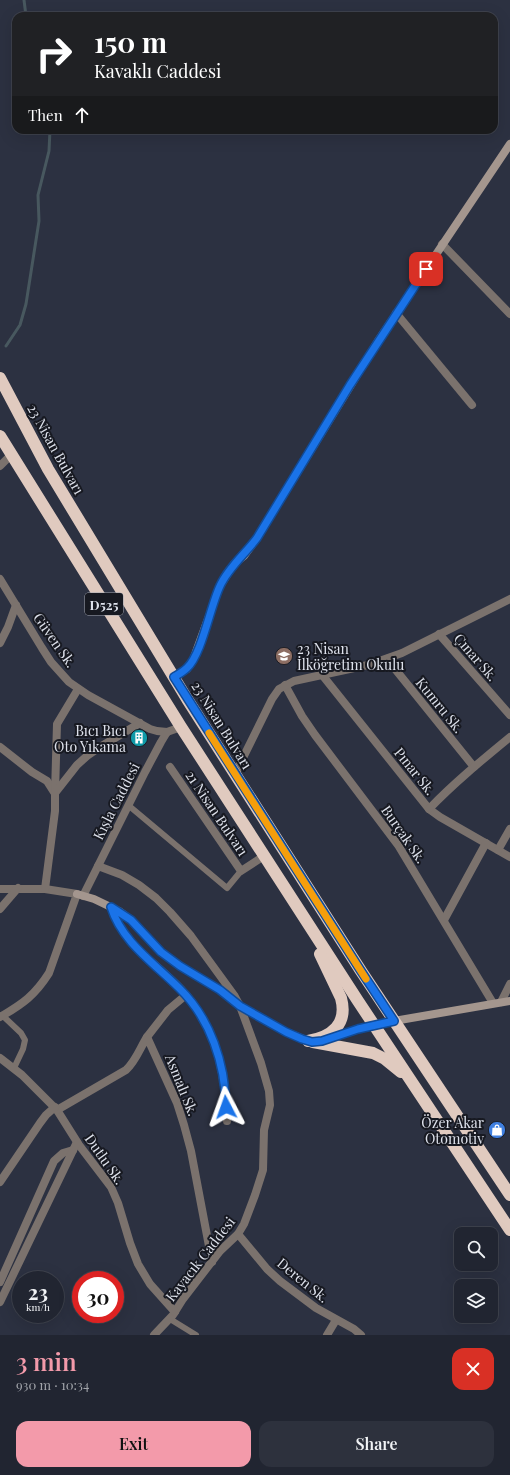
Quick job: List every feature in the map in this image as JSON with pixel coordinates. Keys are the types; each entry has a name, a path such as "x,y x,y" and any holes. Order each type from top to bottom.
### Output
{"highway":[{"name":"23 Nisan Bulvarı","path":"0,378 48,469 174,677 394,1021"},
{"name":"D525","path":"0,436 181,727 374,1025 510,1230"},
{"path":"297,907 342,1004 342,1016 340,1022 332,1033 308,1041"},
{"name":"D525","path":"394,1021 510,1195"},
{"path":"308,1041 373,1053 393,1065 410,1080"}],"street":[{"path":"174,677 187,669 195,656 220,586 230,569 249,549 263,528 311,448 396,314 510,144"},
{"path":"442,244 510,314"},
{"path":"396,314 472,405"},
{"path":"0,466 11,454"},
{"name":"Güven Sk.","path":"0,579 51,662 66,679 78,689 140,723 157,731 167,732"},
{"path":"236,774 272,699 279,689 285,685 294,681 323,676 387,659 510,599"},
{"path":"0,643 16,605"},
{"name":"Çınar Sk.","path":"439,634 510,715"},
{"name":"Kumru Sk.","path":"387,659 474,767"},
{"name":"Pınar Sk.","path":"323,676 429,808 440,817 510,857"},
{"name":"Burçak Sk.","path":"285,685 302,716 398,845 444,920 501,1002"},
{"path":"45,889 55,812 57,724 78,689"},
{"path":"55,793 77,765 87,756 140,723"},
{"path":"167,732 181,727"},
{"name":"Kışla Caddesi","path":"1,1016 20,1006 29,999 47,976 80,895 98,866 144,772 167,732"},
{"path":"429,808 450,787 510,737"},
{"path":"0,747 32,772 47,781 55,793"},
{"name":"21 Nisan Bulvarı","path":"170,767 241,871 264,856"},
{"path":"498,850 510,829"},
{"path":"444,920 486,843"},
{"name":"Kayacık Caddesi","path":"98,866 122,875 139,885 156,898 191,936 228,986 240,1006 269,1091 270,1105 264,1130 262,1170 249,1212 238,1234 228,1243 212,1262 183,1299 170,1319 154,1335"},
{"path":"0,909 18,888"},
{"path":"0,889 45,889 80,895 111,907 131,920 171,959 220,990 240,1006 286,1032 308,1041 322,1041 374,1025 501,1002 510,984"},
{"path":"111,907 115,920 122,931 147,958 186,995 202,1017 214,1042 223,1075 226,1094 227,1121"},
{"path":"0,1182 43,1119 56,1108 126,1070 138,1056 147,1037 168,1010 186,995"},
{"name":"Asmalı Sk.","path":"147,1037 177,1103 184,1125 191,1151 212,1262"},
{"name":"Dutlu Sk.","path":"0,1058 38,1089 56,1108 75,1146 110,1186 118,1203 138,1264 154,1288 175,1312"},
{"path":"0,1282 54,1161 63,1153 75,1146"},
{"path":"0,1302 75,1146"},
{"name":"Deren Sk.","path":"238,1234 267,1269 280,1281 316,1308 354,1329 361,1335"},
{"path":"326,1335 336,1320"}],"lane":[{"path":"128,804 227,888 241,871"},
{"path":"1,1016 21,1033 25,1040 23,1049 14,1068"},
{"path":"170,1319 196,1335"}],"waterway":[{"path":"24,0 26,12"},
{"path":"6,346 20,325 26,304 39,221 38,195 49,151 50,134"}],"slow traffic":[{"path":"209,733 366,979"}],"place":[{"name":"23 Nisan İlköğretim Okulu","path":"284,656"},
{"name":"Bıcı Bıcı Oto Yıkama","path":"139,738"},
{"name":"Özer Akar Otomotiv","path":"497,1130"}],"route":[{"path":"226,1107 226,1094 223,1075 214,1042 208,1027 190,999 147,958 122,931 115,920 111,907 131,920 161,952 180,966 227,994 240,1006 291,1035 312,1042 322,1041 358,1029 394,1021 174,677 187,669 195,656 220,586 227,574 234,564 244,556 257,538 350,385 426,269"}]}
